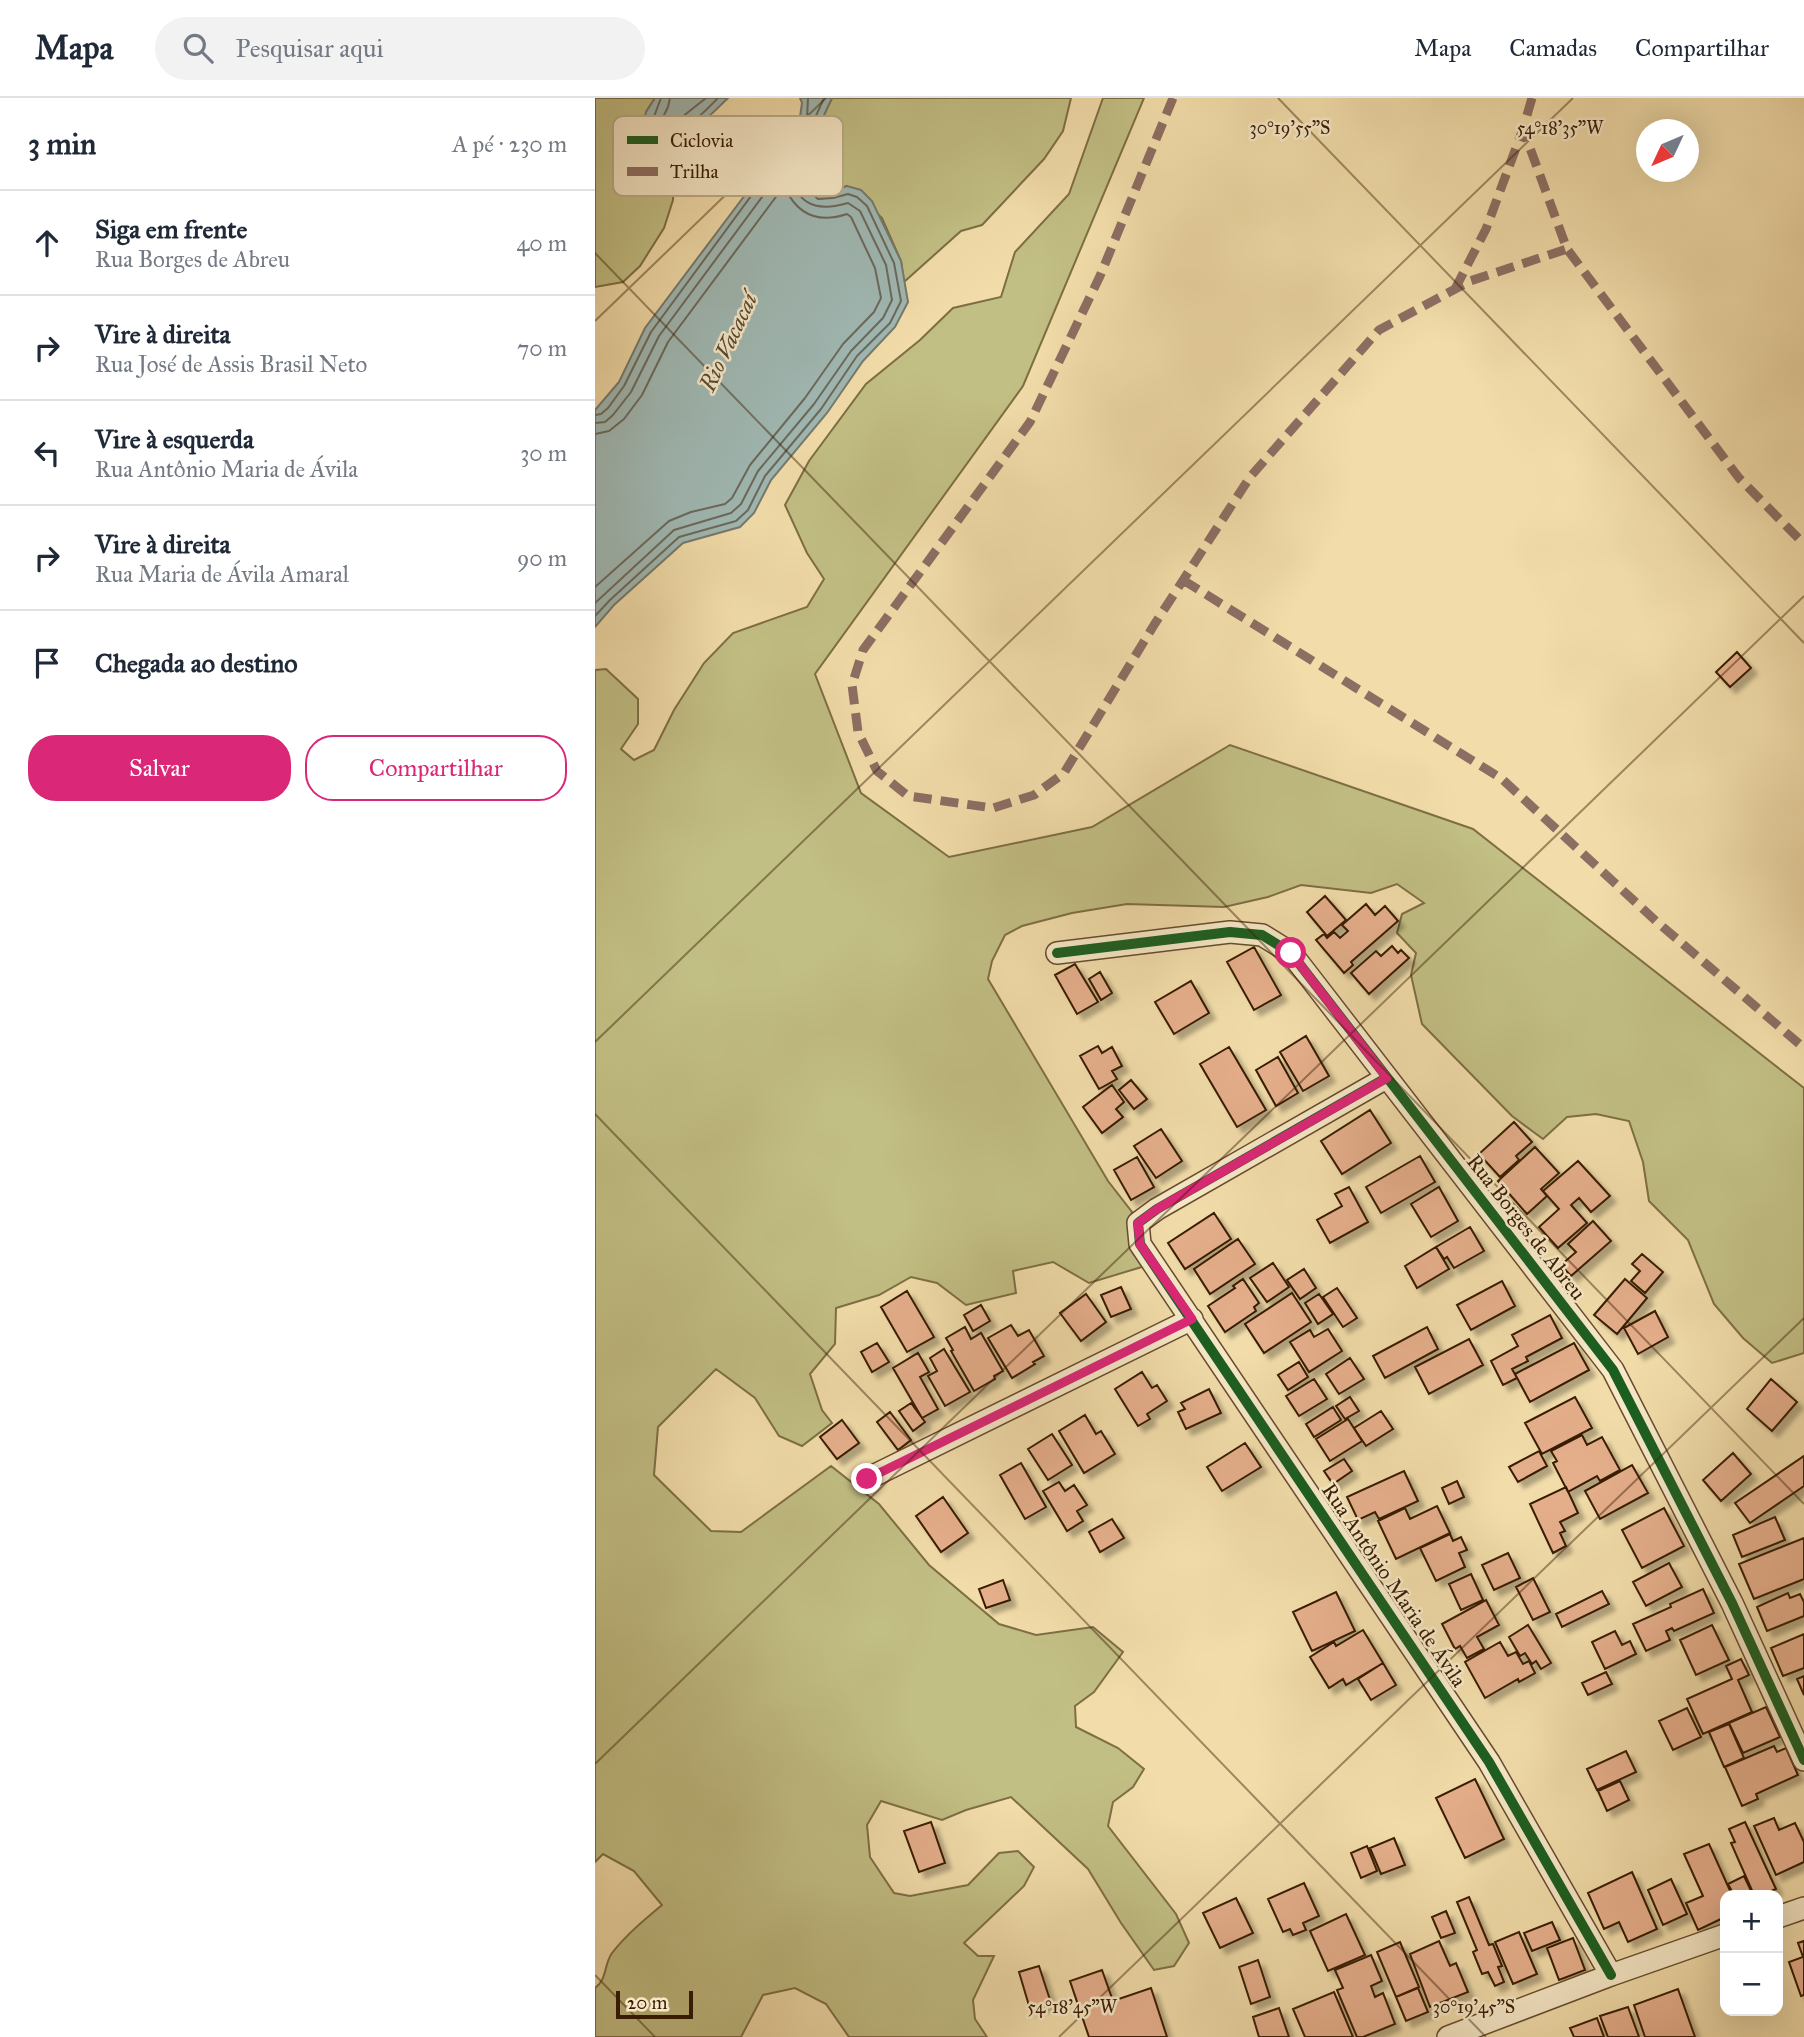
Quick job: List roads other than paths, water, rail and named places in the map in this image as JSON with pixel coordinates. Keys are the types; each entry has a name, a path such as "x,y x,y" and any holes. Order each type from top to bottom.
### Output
{"street":[{"name":"Rua Borges de Abreu","path":"1056,953 1230,932 1262,935 1291,953 1613,1370 1732,1603 1804,1760"},
{"name":"Rua Antônio Maria de Ávila","path":"1387,1078 1157,1209 1138,1223 1140,1244 1489,1762 1611,1975"},
{"path":"867,1479 1192,1319"},
{"path":"1783,1915 1804,1908"},
{"path":"1448,2037 1720,1937"}],"water":[{"path":"655,98 728,98 710,116 645,116"},
{"path":"800,98 832,98 823,116 800,116"},
{"name":"Rio Vacacaí","path":"847,186 861,190 872,201 901,261 908,302 895,327 863,361 827,413 771,480 754,513 740,527 683,543 614,605 595,627 595,410 619,382 645,328 744,196 843,196 843,187"}]}
